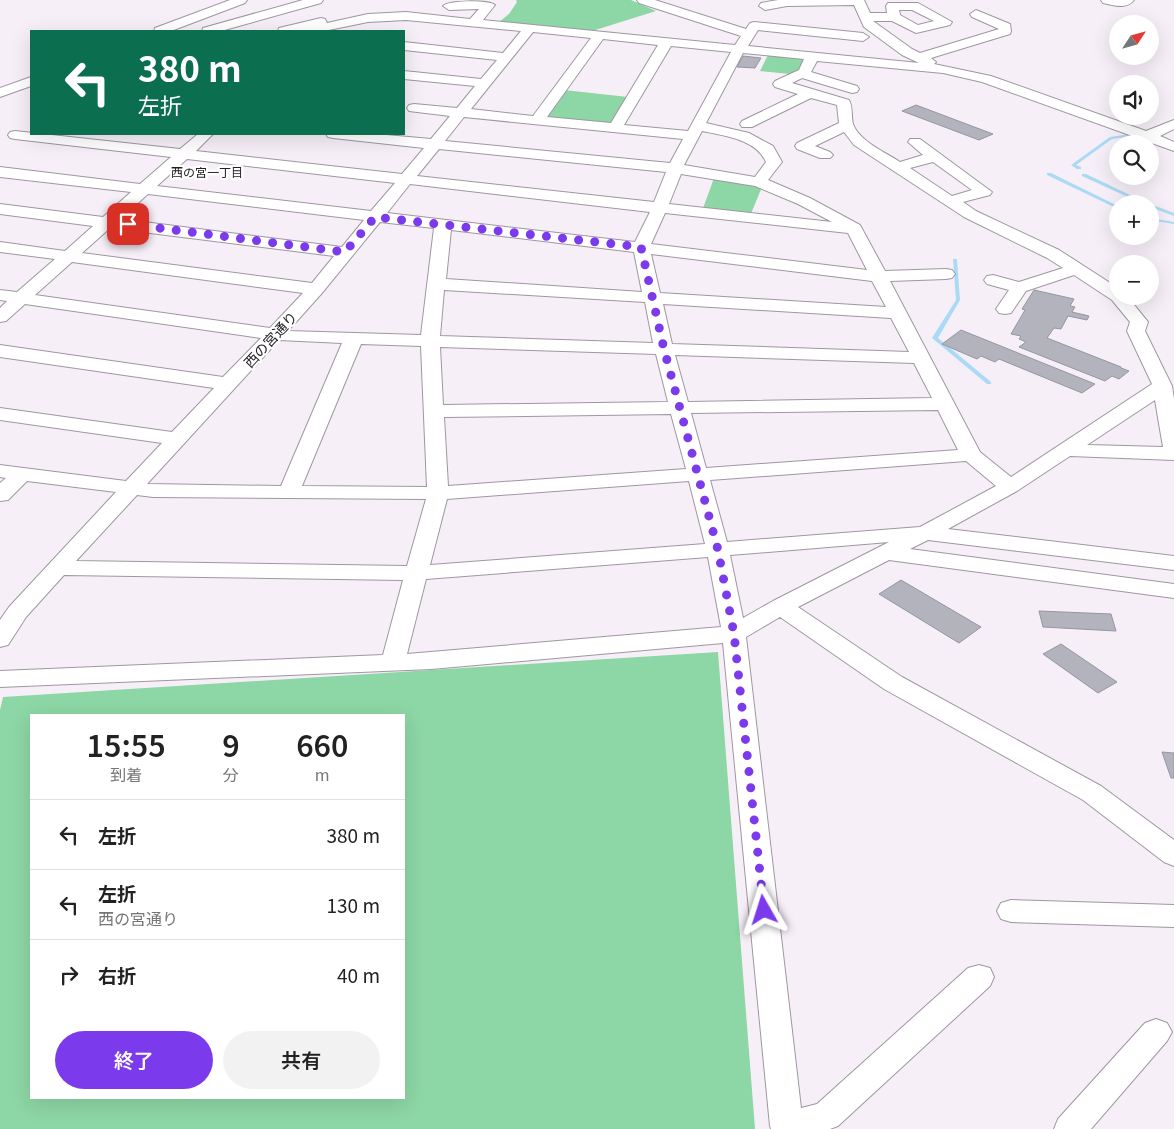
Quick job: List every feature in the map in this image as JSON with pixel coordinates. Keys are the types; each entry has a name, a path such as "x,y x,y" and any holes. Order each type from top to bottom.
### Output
{"street":[{"path":"163,30 241,0"},
{"path":"212,30 317,0"},
{"path":"643,0 749,34"},
{"path":"763,3 858,0 868,24 907,52 943,69"},
{"path":"1107,0 1125,3 1128,0"},
{"path":"763,3 787,28"},
{"path":"289,30 381,10 376,5"},
{"path":"449,6 489,5 473,23"},
{"path":"426,6 442,20"},
{"path":"918,58 1005,31 1006,27 976,14"},
{"path":"312,30 380,16 530,28 943,69 986,79 1143,135"},
{"path":"866,17 894,17"},
{"path":"863,37 754,26 739,49 675,168 660,207 641,247 664,349 718,550 734,634 786,1128 826,1116 979,977"},
{"name":"西の宮通り","path":"0,638 17,612 316,289 530,28"},
{"path":"537,120 600,35"},
{"path":"615,128 667,41"},
{"path":"405,46 506,57"},
{"path":"812,57 805,72 780,84 844,103 846,125 859,142 970,214 1053,254 1109,290"},
{"path":"802,74 852,89"},
{"path":"405,75 484,83"},
{"path":"0,92 30,80"},
{"path":"747,124 810,93"},
{"path":"0,98 19,99 30,94"},
{"path":"414,108 615,128 696,131 744,136 768,149 774,162 759,182"},
{"path":"1148,135 1174,124"},
{"path":"826,155 802,146 846,125"},
{"path":"0,146 15,135 30,129"},
{"path":"15,135 855,230"},
{"path":"0,317 205,135"},
{"path":"343,135 675,168 759,182 804,201 854,228 971,456 1010,487"},
{"path":"916,142 984,192 950,201"},
{"path":"1159,142 1174,148"},
{"path":"897,167 934,157"},
{"path":"0,172 877,276 946,274"},
{"path":"0,208 345,252"},
{"path":"393,662 438,493 430,341 443,225"},
{"path":"0,247 316,289"},
{"path":"993,280 1020,288 1076,269"},
{"path":"436,284 897,313"},
{"path":"1005,309 1020,288"},
{"path":"0,295 275,334 922,358"},
{"path":"1066,450 1174,454 1168,389 1136,331 1139,322 1126,305"},
{"path":"289,492 354,338"},
{"path":"0,351 229,384"},
{"path":"0,679 431,661 734,634 781,606 925,533 1010,487 1066,450 1168,389"},
{"path":"434,411 945,404"},
{"path":"0,414 178,439"},
{"path":"0,471 132,489 438,493 971,456"},
{"path":"0,495 21,475"},
{"path":"58,568 416,574 718,550 804,541 925,533 1174,564"},
{"path":"885,553 1174,591"},
{"path":"781,606 893,683 1092,793 1174,854"},
{"path":"1011,911 1174,916"},
{"path":"1070,1129 1156,1032"}],"green space":[{"path":"516,0 631,0 656,11 589,32 499,22 509,14 517,2"},
{"path":"768,55 804,60 799,71 790,74 760,71"},
{"path":"564,90 628,97 613,124 544,117"},
{"path":"714,178 762,187 750,216 702,211"},
{"path":"718,652 755,1129 0,1129 0,710 3,697"}],"building":[{"path":"743,56 761,58 755,68 737,67"},
{"path":"916,105 993,134 979,140 902,111"},
{"path":"1034,290 1074,299 1070,306 1075,307 1072,312 1089,316 1087,320 1068,316 1061,329 1054,328 1047,338 1129,371 1119,379 1112,376 1105,381 1019,347 1026,342 1019,339 1021,336 1011,334 1025,310 1022,309"},
{"path":"961,330 1095,384 1082,393 999,359 995,362 981,356 977,359 942,344"},
{"path":"901,580 981,627 959,643 879,594"},
{"path":"1039,611 1111,614 1116,631 1043,627"},
{"path":"1061,644 1117,682 1098,693 1043,654"},
{"path":"1162,752 1174,753 1174,778 1171,778"}],"waterway":[{"path":"1079,168 1073,165 1109,139"},
{"path":"1049,174 1109,204"},
{"path":"1084,175 1127,195"},
{"path":"1159,209 1174,215"},
{"path":"1159,220 1174,223"},
{"path":"955,260 958,300 935,338 989,383"}],"district":[{"name":"西の宮一丁目","path":"207,171"}],"route":[{"path":"128,224 345,252 375,217 641,247 664,349 718,550 734,634 764,910"}]}
